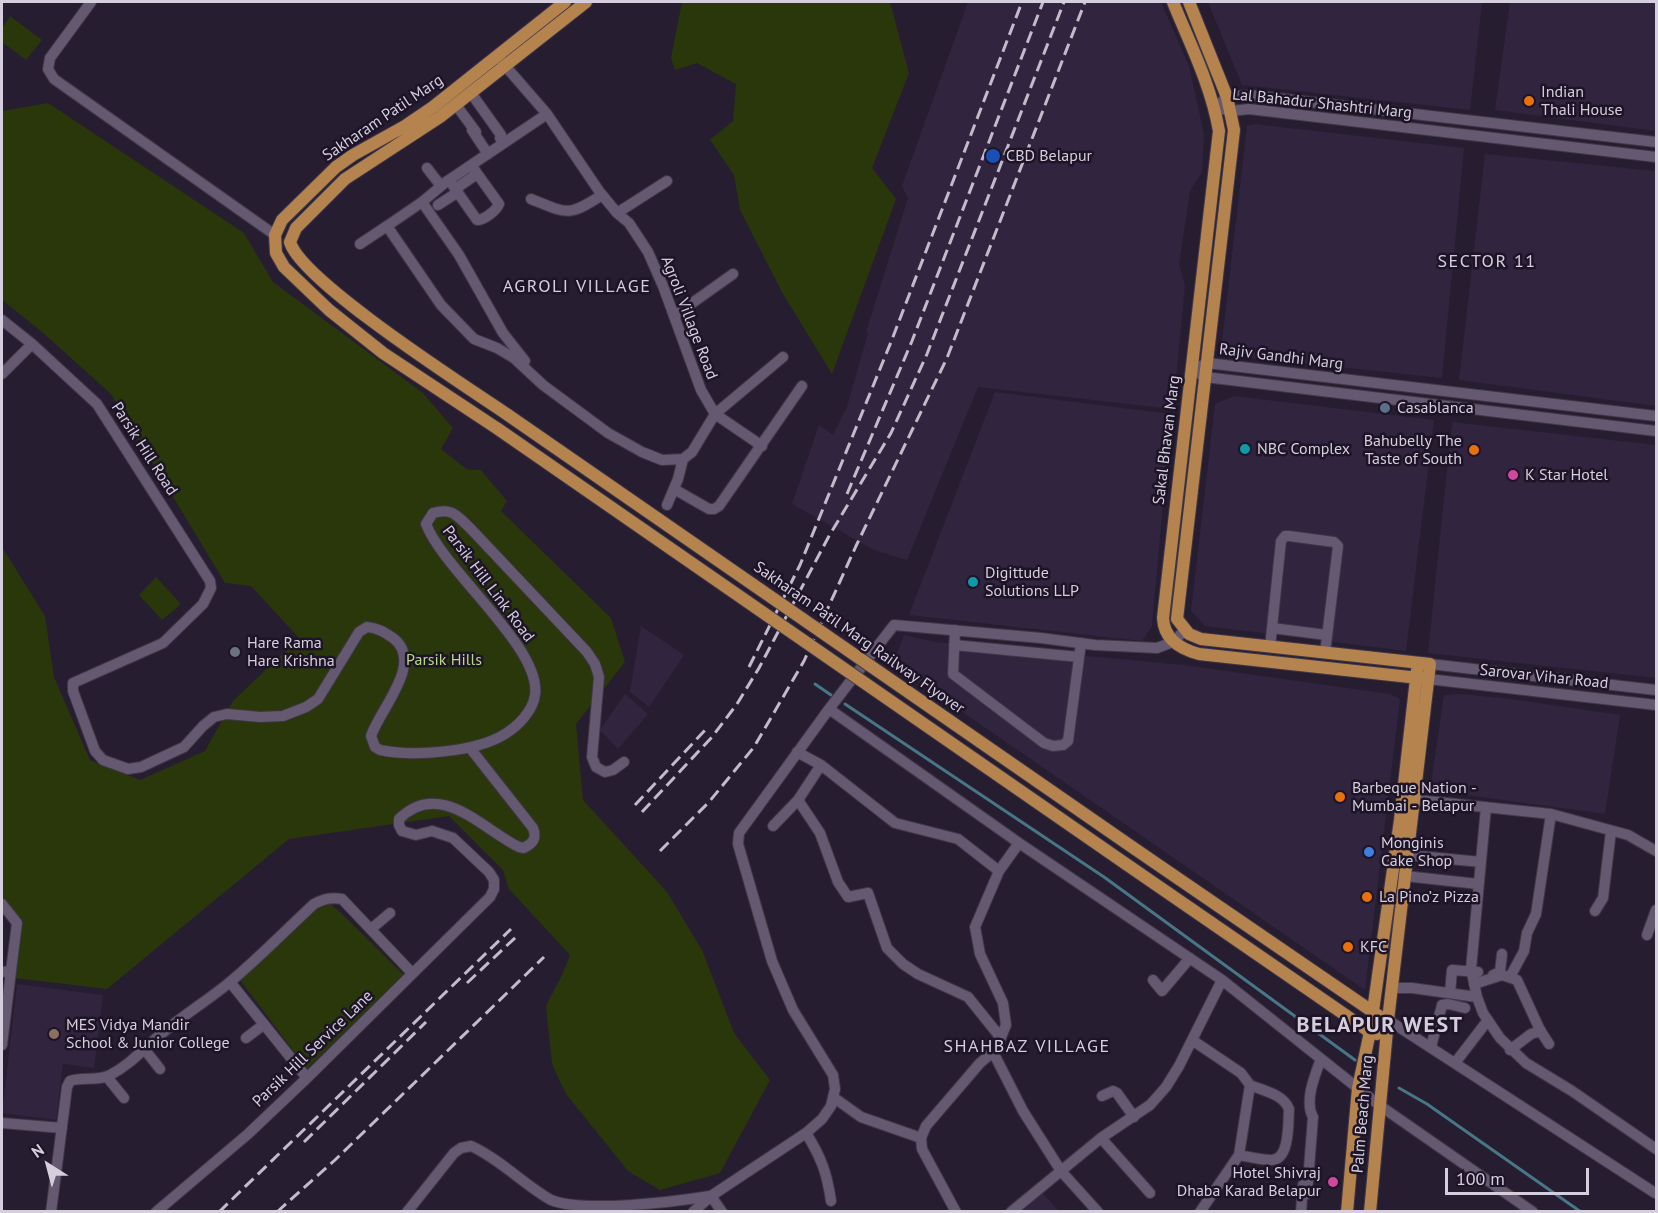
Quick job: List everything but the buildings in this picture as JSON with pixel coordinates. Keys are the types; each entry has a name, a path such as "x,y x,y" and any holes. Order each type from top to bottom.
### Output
{"main road":[{"name":"Sakharam Patil Marg","path":"374,322 340,297 296,255 290,242 292,234 345,179 412,137 471,93 501,61 565,2"},
{"name":"Sakharam Patil Marg","path":"275,235 282,220 336,167 415,120 586,2"},
{"name":"Sakal Bhavan Marg","path":"1173,2 1215,108 1219,130 1162,618 1163,627 1173,642"},
{"name":"Sakal Bhavan Marg","path":"1185,630 1177,619 1234,130 1227,97 1189,2"},
{"name":"Sakharam Patil Marg Railway Flyover","path":"275,235 276,253 284,267 329,310 383,353 498,429 1370,1032"},
{"name":"Sakharam Patil Marg Railway Flyover","path":"374,322 1372,1013"},
{"path":"1185,630 1201,639 1424,664 1408,799 1372,1013 1388,1020 1408,855 1408,799"},
{"path":"1173,642 1199,654 1422,679"},
{"name":"Palm Beach Marg","path":"1347,1212 1358,1088 1372,1013"},
{"name":"Palm Beach Marg","path":"1370,1212 1388,1020"},
{"path":"1370,1032 1386,1037"}],"street":[{"path":"91,2 50,58 48,69 54,79 275,235"},
{"name":"Agroli Village Road","path":"501,61 547,114 602,195 629,224 648,252 701,390 715,414"},
{"path":"471,93 501,135 500,138"},
{"name":"Lal Bahadur Shashtri Marg","path":"1215,108 1227,97 1250,95 1656,142"},
{"path":"456,105 488,153"},
{"name":"Lal Bahadur Shashtri Marg","path":"1215,108 1231,111 1249,109 1656,157"},
{"path":"360,244 422,202 451,187 474,169 488,153 547,114"},
{"path":"427,168 451,187 477,220 481,220 498,208 497,202 474,169"},
{"path":"617,213 667,181"},
{"path":"438,206 451,187"},
{"path":"531,199 561,211 571,212 602,195"},
{"path":"422,202 459,255 503,333 543,385"},
{"path":"387,226 441,305 474,339 514,358 543,385 608,433 662,460 683,459 692,452 715,414 783,357"},
{"path":"674,316 733,274"},
{"name":"Parsik Hill Road","path":"2,320 32,344 97,404 206,572 211,588"},
{"path":"2,374 32,344"},
{"name":"Rajiv Gandhi Marg","path":"1192,369 1207,363 1656,416"},
{"name":"Rajiv Gandhi Marg","path":"1192,369 1205,377 1656,430"},
{"path":"1360,396 1362,382"},
{"path":"674,489 710,509 719,506 802,386"},
{"path":"715,414 762,446"},
{"path":"667,505 678,479 683,459"},
{"name":"Parsik Hill Link Road","path":"211,588 203,604 163,643 73,683 73,691 95,751 103,760 128,769 141,767 184,747 214,717 227,714 260,717 283,716 306,707 318,699 359,632 367,627 379,628 398,643 403,649 405,659 401,677 373,731 372,741 375,747 387,752 440,752 470,748 501,737 513,729 531,707 535,694 532,676 526,661 506,628 457,572 431,535 426,524 433,513 443,510 453,512 586,651 595,664 599,677 592,757 596,767 605,772 614,770 624,762"},
{"path":"1270,646 1281,541 1286,536 1290,536 1334,542 1338,546 1325,653"},
{"path":"693,1212 711,1196 806,1133 822,1119 831,1106 835,1089 832,1075 793,1010 772,961 738,844 739,833 829,709 894,625 1157,648 1173,642 1185,630"},
{"path":"1272,628 1328,635"},
{"path":"955,630 953,672 956,677 1044,743 1053,746 1064,745 1068,741 1081,643"},
{"path":"954,645 1079,657"},
{"name":"Sarovar Vihar Road","path":"1424,664 1656,690"},
{"name":"Sarovar Vihar Road","path":"1422,679 1656,705"},
{"path":"829,709 1019,843 1222,980 1379,1105 1533,1212"},
{"name":"Parsik Hill Service Lane","path":"156,1212 248,1134 490,897 494,889 494,880 489,872 453,838 432,831 416,835 408,834 402,831 399,819 412,808 425,805 448,805 467,814 519,847 524,848 533,843 535,838 533,828 470,748"},
{"path":"797,752 821,765 895,823 958,839 999,871"},
{"path":"773,826 798,800 821,765"},
{"path":"1408,799 1551,814 1628,835 1656,851"},
{"path":"798,800 820,833 838,882 848,897 868,893 887,948 918,975 968,997 1001,1038"},
{"path":"1486,807 1472,944 1473,978 1483,1021 1510,1050 1526,1063 1572,1091 1656,1149"},
{"path":"1510,977 1524,951 1527,933 1536,914 1551,814"},
{"path":"1595,911 1603,898 1611,831"},
{"path":"956,1212 922,1149 921,1138 926,1126 993,1052 1001,1038 1005,1025 1003,1003 980,954 975,927 999,871 1019,843"},
{"path":"1408,855 1481,862"},
{"path":"1405,874 1479,882"},
{"path":"51,1212 67,1086 70,1081 80,1078 107,1077 146,1050 159,1035 230,982 314,904 333,897 342,899 412,973"},
{"path":"2,904 17,923 6,972 2,1045"},
{"path":"1647,935 1656,910"},
{"path":"372,929 390,913"},
{"path":"1473,978 1478,972 1483,977 1498,974 1502,968 1502,954"},
{"path":"1153,980 1162,991 1190,958"},
{"path":"1431,1047 1442,1005 1448,1004 1464,1008 1455,994 1452,970 1473,978 1502,975 1517,980 1549,1044"},
{"path":"1120,1118 1150,1105 1166,1087 1222,980"},
{"path":"230,982 307,1078"},
{"path":"1392,988 1412,988 1477,997"},
{"path":"1388,1020 1655,1193"},
{"path":"1455,1063 1483,1021"},
{"path":"246,1038 263,1025"},
{"path":"1510,1050 1531,1034 1541,1031"},
{"path":"1192,1040 1241,1073 1250,1085 1281,1098 1287,1103 1289,1110 1285,1151 1281,1157 1274,1160 1239,1155"},
{"path":"146,1050 159,1069"},
{"path":"993,1052 1023,1111 1061,1171 1098,1212"},
{"path":"1307,1194 1313,1117 1311,1089 1321,1059"},
{"path":"107,1077 124,1098"},
{"path":"1200,1212 1239,1155 1250,1085"},
{"path":"1102,1096 1113,1091 1117,1093 1132,1114"},
{"path":"833,1097 861,1117 921,1138"},
{"path":"1011,1212 1132,1114"},
{"path":"2,1123 62,1128"},
{"path":"806,1133 828,1175 831,1201"},
{"path":"1300,1212 1309,1133"},
{"path":"1101,1138 1150,1193"},
{"path":"406,1212 454,1154 466,1146 480,1151 553,1201 579,1208 647,1205 711,1196"},
{"path":"711,1196 722,1212"}],"shaded area":[{"path":"968,2 1161,2 1189,66 1204,134 1202,172 1190,191 1179,264 1185,285 1173,409 978,387 907,560 874,550 792,504 819,425 833,435 847,407 868,333 866,332 908,198 902,186"},
{"path":"1208,2 1482,2 1470,110 1242,85"},
{"path":"1510,2 1656,2 1656,131 1495,110"},
{"path":"1254,124 1464,148 1442,378 1237,356 1221,350 1247,126"},
{"path":"1485,154 1656,171 1656,406 1459,380"},
{"path":"995,392 1171,414 1152,626 1142,641 909,615"},
{"path":"1234,396 1434,420 1406,651 1205,626 1191,611 1215,404"},
{"path":"1452,422 1656,445 1656,678 1428,653"},
{"path":"641,626 684,655 649,707 630,692"},
{"path":"904,635 935,642 1184,665 1390,694 1400,699 1365,990 893,664"},
{"path":"625,694 648,714 618,749 600,730"},
{"path":"1463,694 1620,715 1605,814 1430,790 1444,695"},
{"name":"MES Vidya Mandir School & Junior College","path":"17,984 103,995 94,1068 63,1064 56,1120 2,1113"},
{"path":"1042,1192 1059,1211 1018,1212"}],"green space":[{"path":"682,2 890,2 909,73 872,168 896,199 832,374 783,294 740,210 734,175 710,140 733,121 736,84 697,63 675,70 671,58"},
{"path":"10,16 42,40 26,60 2,42 2,28"},
{"name":"Parsik Hills","path":"48,103 244,233 273,282 423,393 453,428 441,449 468,470 481,470 507,501 501,511 611,618 625,662 576,724 583,800 667,892 702,950 734,1033 770,1080 720,1173 660,1190 628,1171 566,1094 552,1064 546,1006 570,955 509,889 503,870 449,816 289,839 107,989 6,977 23,921 2,899 2,547 45,616 54,677 90,760 140,780 205,751 233,701 299,638 251,586 225,583 111,394 42,332 2,300 2,111"},
{"path":"156,577 181,604 162,620 139,595"},
{"path":"329,903 404,975 307,1069 240,980 315,910"}],"waterway":[{"path":"815,684 831,695"},
{"path":"845,704 1104,877 1355,1060"},
{"path":"1399,1088 1427,1104 1581,1212"}],"railway":[{"path":"749,667 800,565 891,342 1022,2"},
{"path":"847,494 912,341 1043,2"},
{"path":"642,812 712,737 737,704 759,668 829,536 891,433 927,354 1064,2"},
{"path":"660,851 709,802 754,747 804,661 856,546 947,358 1085,2"},
{"path":"635,805 708,727"},
{"path":"219,1212 511,929"},
{"path":"467,983 517,936"},
{"path":"277,1212 335,1160 544,957"},
{"path":"304,1142 426,1022"}],"place":[{"name":"Indian Thali House","path":"1529,101"},
{"name":"CBD Belapur","path":"993,156"},
{"name":"Casablanca","path":"1385,408"},
{"name":"NBC Complex","path":"1245,449"},
{"name":"Bahubelly The Taste of South","path":"1474,450"},
{"name":"K Star Hotel","path":"1513,475"},
{"name":"Digittude Solutions LLP","path":"973,582"},
{"name":"Hare Rama Hare Krishna","path":"235,652"},
{"name":"Barbeque Nation - Mumbai - Belapur","path":"1340,797"},
{"name":"Monginis Cake Shop","path":"1369,852"},
{"name":"La Pino’z Pizza","path":"1367,897"},
{"name":"KFC","path":"1348,947"},
{"name":"MES Vidya Mandir School & Junior College","path":"54,1034"},
{"name":"Hotel Shivraj Dhaba Karad Belapur","path":"1333,1182"}],"district":[{"name":"SECTOR 11","path":"1487,262"},
{"name":"AGROLI VILLAGE","path":"577,287"},
{"name":"BELAPUR WEST","path":"1380,1026"},
{"name":"SHAHBAZ VILLAGE","path":"1027,1047"}]}
